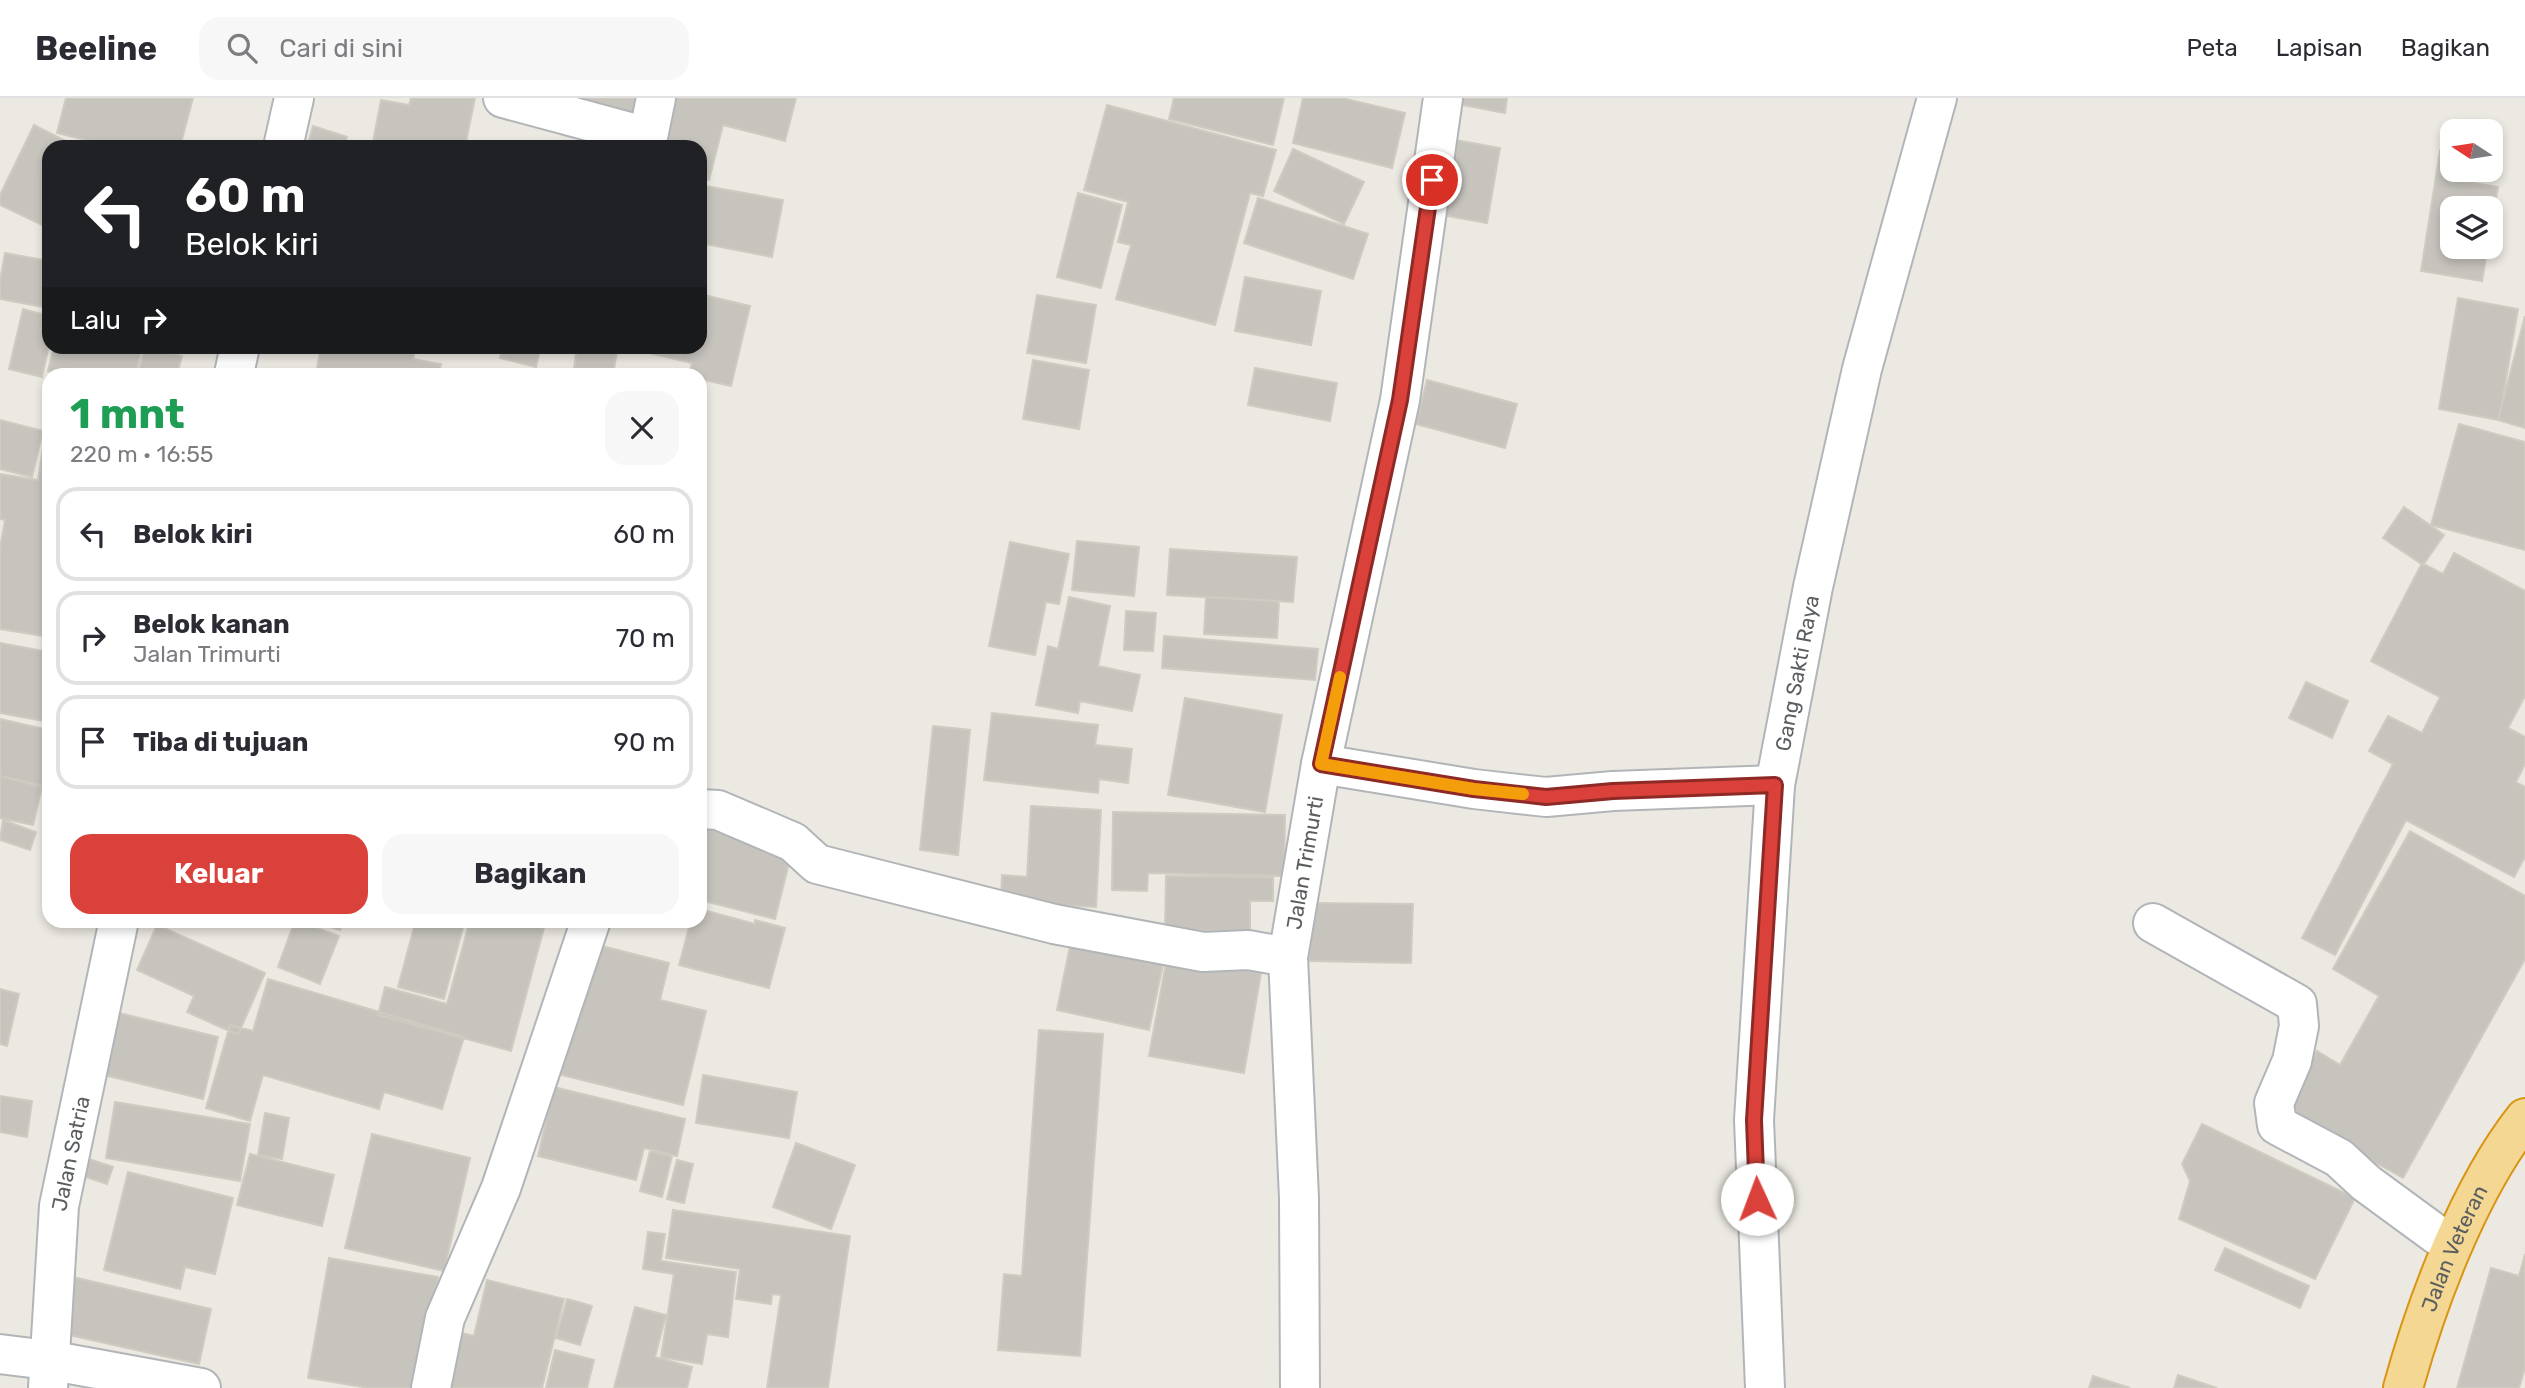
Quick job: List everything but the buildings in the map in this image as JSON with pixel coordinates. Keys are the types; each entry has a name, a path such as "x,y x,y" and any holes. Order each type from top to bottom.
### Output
{"highway":[{"name":"Jalan Veteran","path":"2403,1388 2445,1239 2504,1145 2525,1118"}],"street":[{"path":"285,140 294,98"},
{"path":"503,98 648,137 656,98"},
{"name":"Jalan Trimurti","path":"1300,1388 1299,1198 1288,957 1321,764 1400,400 1443,98"},
{"name":"Gang Sakti Raya","path":"1765,1388 1754,1120 1775,785 1813,587 1862,369 1937,98"},
{"path":"1321,764 1474,789 1546,797 1613,791 1775,785"},
{"path":"707,809 718,810 793,842 817,864 1054,924 1203,952 1248,950 1288,957"},
{"path":"2153,923 2297,1004 2300,1026 2292,1061 2274,1103 2277,1125 2339,1158 2366,1183 2445,1239"},
{"name":"Jalan Satria","path":"48,1374 59,1206 117,928"},
{"path":"431,1388 445,1318 501,1188 588,928"},
{"path":"0,1354 48,1374 201,1388"}],"slow traffic":[{"path":"1340,677 1321,764 1474,789 1523,794"}],"route":[{"path":"1432,180 1400,400 1321,764 1474,789 1546,797 1613,791 1775,785 1754,1120 1757,1199"}]}
